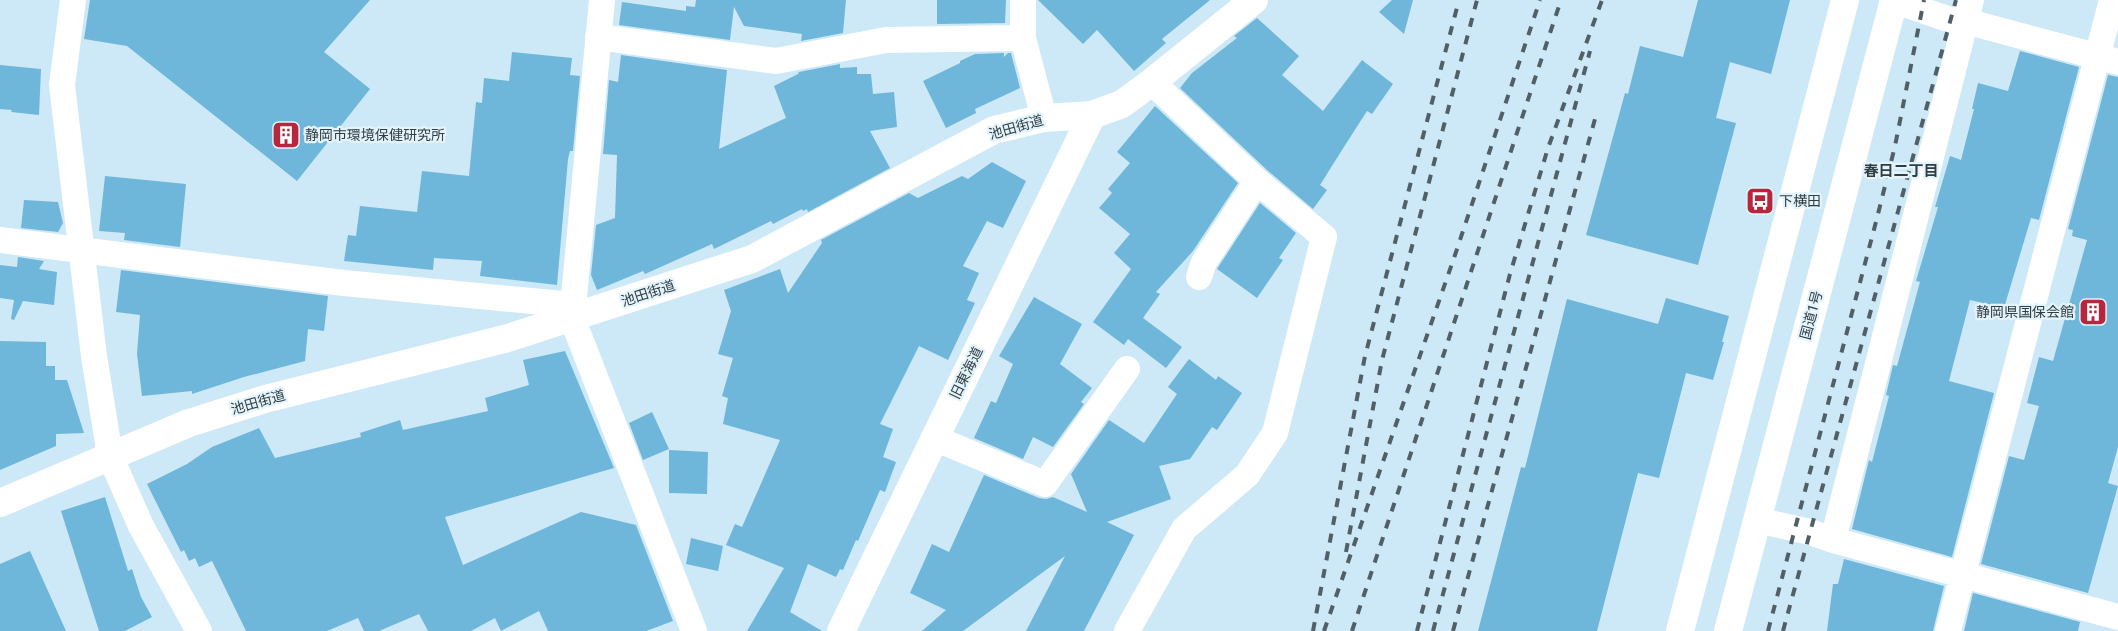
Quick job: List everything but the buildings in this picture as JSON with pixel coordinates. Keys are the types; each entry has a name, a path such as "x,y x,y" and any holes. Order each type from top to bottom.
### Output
{"main road":[{"name":"池田街道","path":"0,504 189,423 265,399 508,338 572,312 752,259 994,130 1044,118 1092,115 1122,104 1254,0"},
{"path":"1680,631 1845,0"},
{"name":"国道1号","path":"1728,631 1893,0"},
{"name":"旧東海道","path":"841,631 1092,115"}],"street":[{"path":"73,0 62,85 94,356 110,456 141,526 199,631"},
{"path":"602,0 572,312 694,631"},
{"path":"1023,0 1023,38 1044,118"},
{"path":"1893,0 1951,20 1968,11 2107,59"},
{"path":"1948,631 2107,59 2112,0"},
{"path":"1833,540 1968,11"},
{"path":"598,37 776,61 886,40 1023,38"},
{"path":"1127,631 1184,529 1247,475 1275,433 1324,237 1257,181 1152,82"},
{"path":"1199,277 1204,262 1257,181"},
{"path":"0,240 572,312"},
{"path":"934,438 1045,484 1127,370"},
{"path":"1757,520 1810,532 1833,540 2118,617"}],"railway":[{"path":"1313,631 1365,356 1459,0"},
{"path":"1346,552 1382,360 1477,0"},
{"path":"1324,631 1455,255 1540,0"},
{"path":"1352,631 1561,0"},
{"path":"1417,631 1510,274 1548,148 1602,0"},
{"path":"1768,631 1895,146 1924,0"},
{"path":"1783,631 1956,0"},
{"path":"1433,631 1590,51"},
{"path":"1453,631 1595,119"}],"place":[{"name":"静岡市環境保健研究所","path":"286,135"},
{"name":"下横田","path":"1760,201"},
{"name":"静岡県国保会館","path":"2093,312"}],"district":[{"name":"春日二丁目","path":"1901,171"}]}
